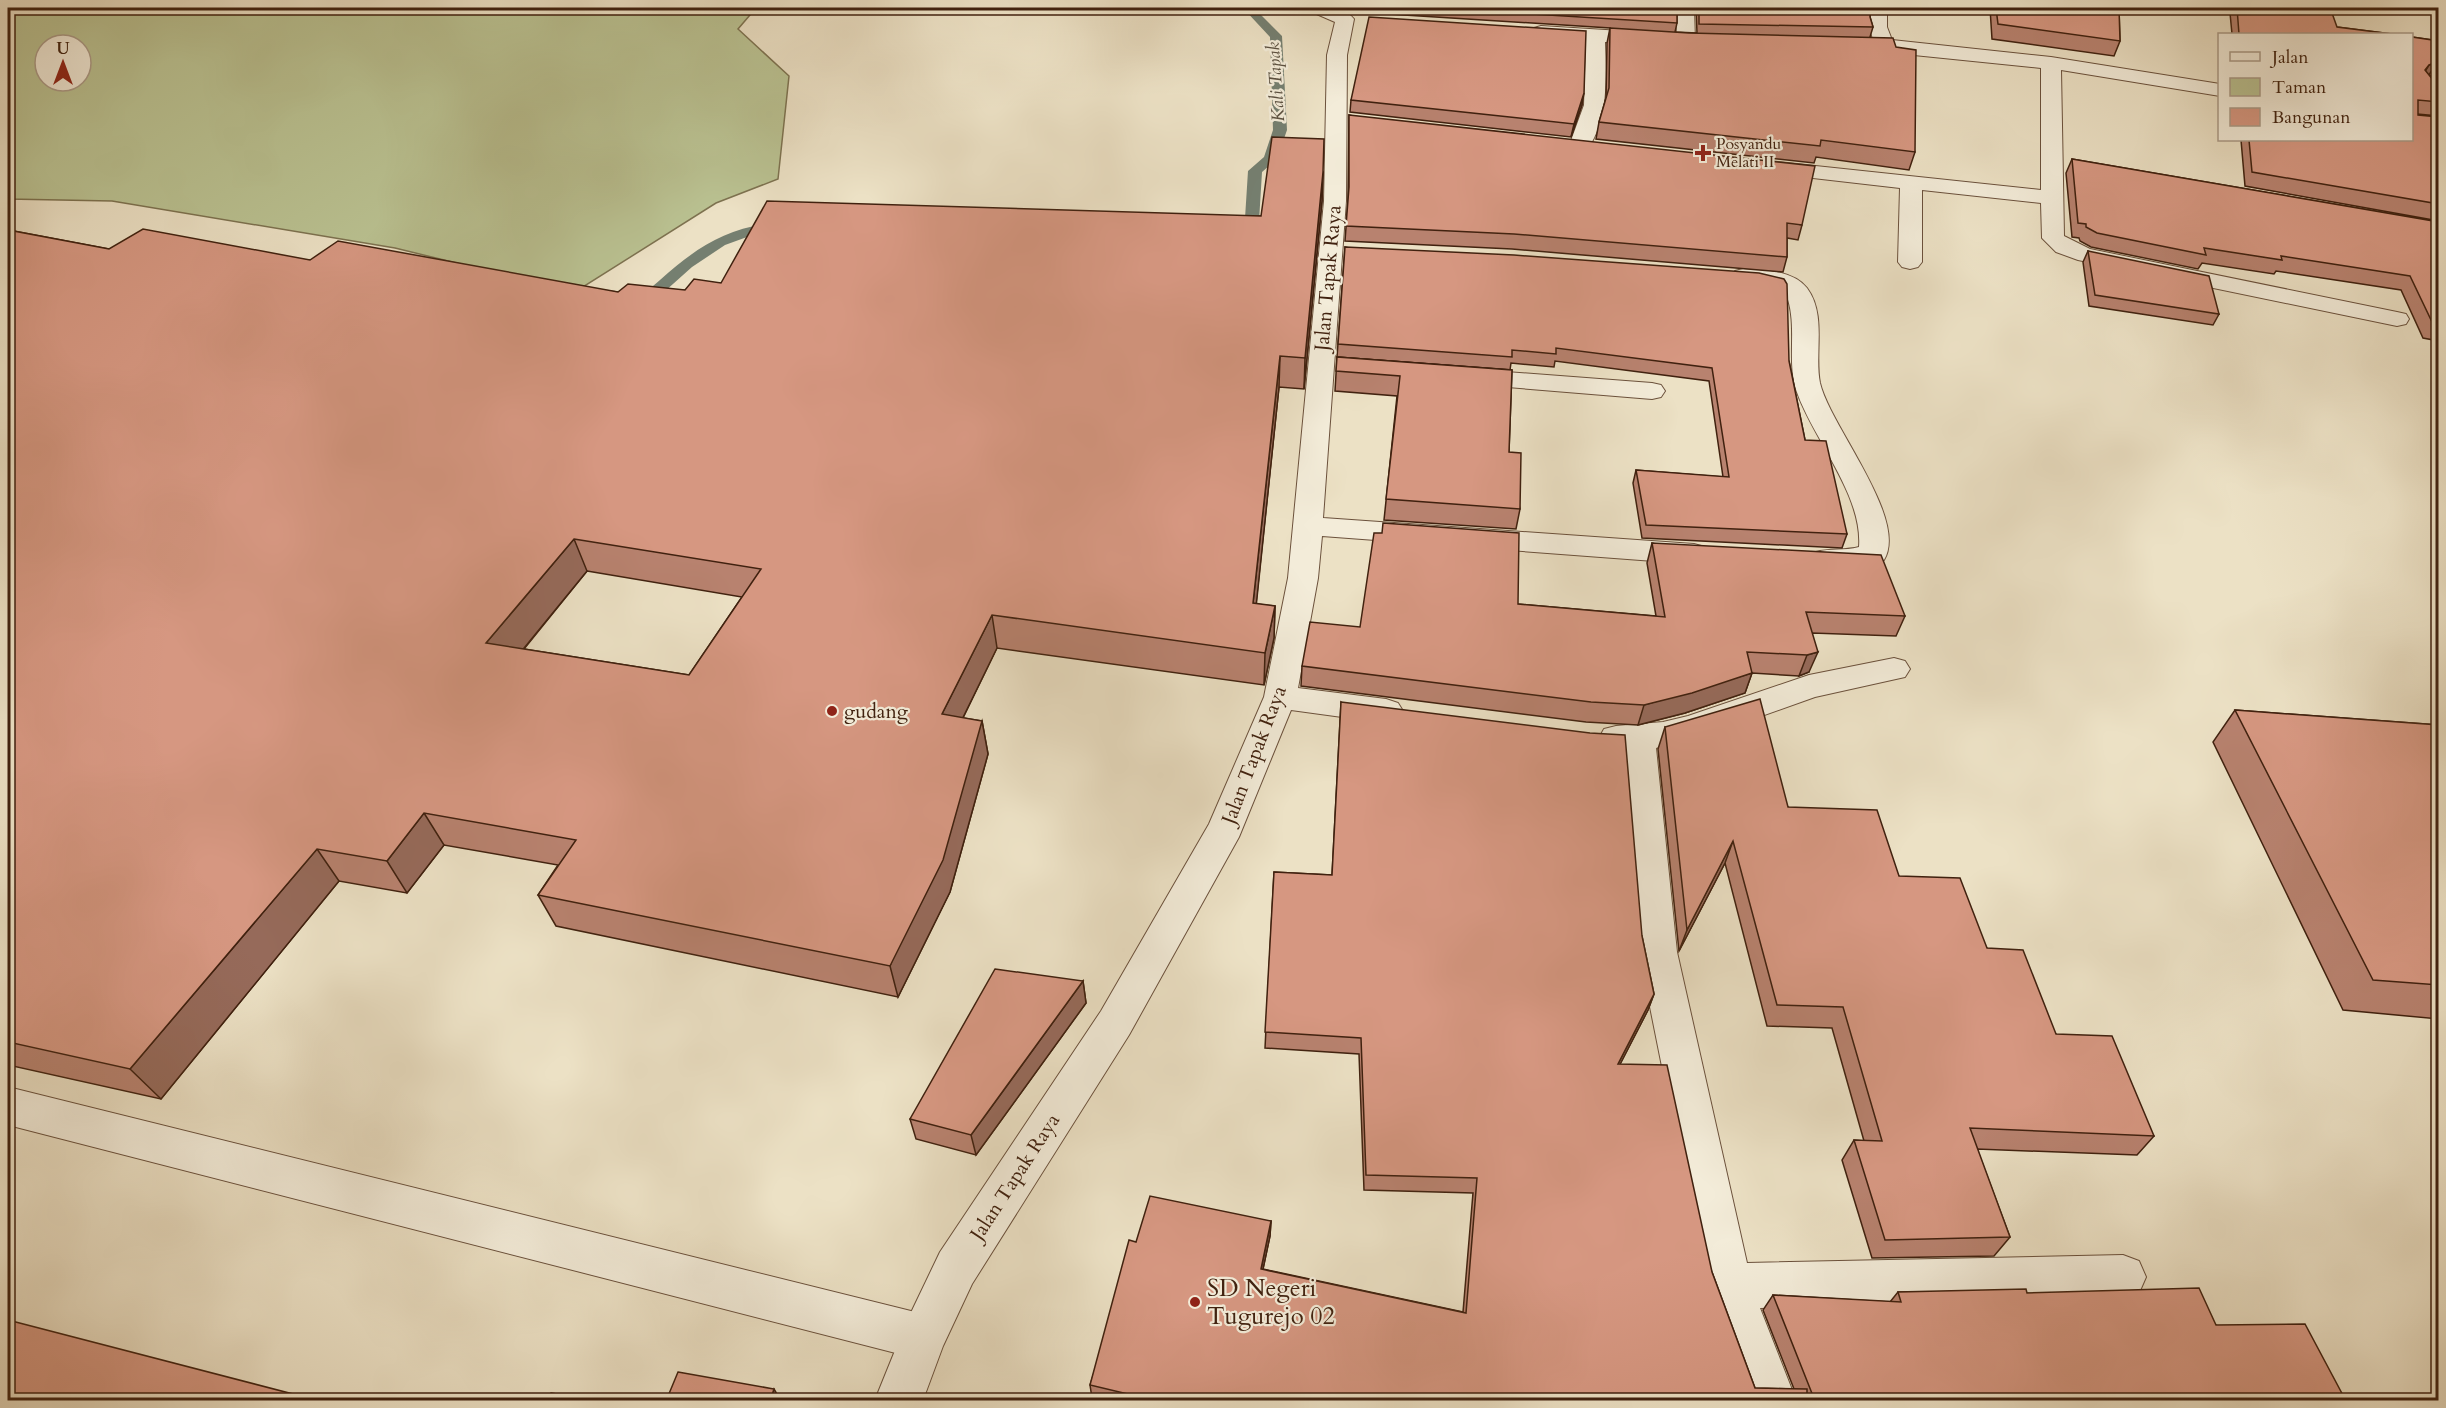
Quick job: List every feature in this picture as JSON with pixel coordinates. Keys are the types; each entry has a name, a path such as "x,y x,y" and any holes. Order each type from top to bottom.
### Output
{"street":[{"path":"1685,8 1686,41"},
{"path":"1878,8 1878,27 1884,45"},
{"name":"Jalan Tapak Raya","path":"899,1401 923,1337 956,1268 1115,1023 1226,828 1280,697 1303,578 1308,526 1333,367 1343,250 1349,120 1337,55 1343,16"},
{"path":"1525,31 1709,41"},
{"path":"1580,146 1590,127 1596,104 1595,35"},
{"path":"1837,44 1884,45 2051,63 2218,90"},
{"path":"2051,63 2053,238 2067,250 2397,319"},
{"path":"1557,143 1604,148"},
{"path":"2053,162 2076,166"},
{"path":"1745,164 2053,198"},
{"path":"1910,262 1911,183"},
{"path":"1721,274 1780,281 1794,287 1799,294 1804,316 1804,363 1810,392 1836,441 1871,519 1874,553 1850,560 1803,558"},
{"path":"1439,375 1652,391"},
{"path":"1308,526 1721,555"},
{"path":"1586,736 1638,739 1690,726 1811,686 1894,669"},
{"path":"1280,697 1421,715"},
{"path":"1638,739 1658,952 1729,1286 1772,1401"},
{"path":"8,1106 923,1337"},
{"path":"1729,1286 2123,1277"}],"green space":[{"path":"8,8 756,8 738,29 789,76 778,179 716,203 575,292 395,248 112,201 8,199"}],"building":[{"path":"1437,8 1677,8 1677,23"},
{"path":"1699,8 1870,8 1873,27 1699,24"},
{"path":"1996,8 2119,8 2120,41 1998,24"},
{"path":"2237,8 2292,8 2332,13 2337,27 2384,33 2239,33"},
{"path":"1369,17 1586,31 1584,93 1574,124 1351,100"},
{"path":"1610,28 1689,33 1893,38 1896,47 1916,50 1915,152 1821,140 1820,146 1599,122 1609,88"},
{"path":"2413,37 2439,41 2439,63 2429,65 2425,70 2439,86 2439,102 2418,100 2418,115 2439,117 2439,204 2252,172 2249,141 2413,141"},
{"path":"1349,115 1815,166 1802,225 1787,223 1787,257 1514,234 1346,226 1349,187"},
{"path":"1272,137 1324,139 1323,172 1305,358 1280,356 1253,603 1275,606 1265,653 992,615 942,714 982,721 943,860 890,966 538,895 576,840 424,813 387,861 317,849 130,1069 8,1042 8,230 109,249 143,229 310,260 338,241 618,292 628,284 685,290 694,279 721,283 767,201 1261,216","holes":["574,539 761,569 689,675 486,643"]},
{"path":"2072,159 2439,222 2439,325 2433,324 2410,276 2281,256 2282,260 2204,248 2206,255 2097,233 2086,227 2086,224 2078,223"},
{"path":"1345,247 1514,255 1759,273 1784,279 1787,284 1789,361 1805,440 1826,441 1847,534 1646,525 1636,470 1729,477 1712,368 1556,348 1556,354 1512,350 1512,357 1338,344"},
{"path":"2088,251 2209,276 2219,314 2095,295"},
{"path":"1337,357 1512,370 1509,452 1521,453 1520,509 1386,499 1400,376 1336,371"},
{"path":"1383,523 1519,533 1518,604 1665,617 1652,543 1881,555 1905,616 1806,612 1818,652 1807,655 1747,652 1752,673 1692,693 1644,705 1591,702 1302,666 1310,622 1360,627 1374,533 1382,533"},
{"path":"1760,699 1788,807 1877,810 1899,876 1960,878 1987,948 2023,950 2056,1034 2112,1036 2154,1136 1970,1128 2010,1237 1885,1240 1854,1140 1882,1141 1843,1007 1777,1005 1733,841 1687,930 1665,727"},
{"path":"1341,702 1590,733 1625,735 1642,936 1654,994 1618,1064 1667,1065 1712,1272 1755,1388 1807,1389 1807,1401 1157,1401 1090,1385 1129,1240 1136,1242 1150,1196 1271,1221 1261,1269 1466,1313 1477,1178 1366,1175 1361,1038 1265,1032 1274,872 1332,875"},
{"path":"2235,710 2439,725 2439,985 2373,980"},
{"path":"995,969 1083,981 971,1135 910,1119"},
{"path":"2199,1288 2216,1325 2305,1324 2346,1401 1815,1401 1773,1295 1901,1302 1898,1292 2026,1289 2027,1293"},
{"path":"8,1320 320,1401 8,1401"},
{"path":"678,1372 774,1389 770,1401 666,1401"},
{"path":"551,1393 600,1401 547,1401"}],"waterway":[{"name":"Kali Tapak","path":"1246,238 1251,238 1255,171 1270,159 1280,130 1276,36 1248,8"},
{"name":"Kali Tapak","path":"640,306 687,264 719,242 757,228 780,226"}],"place":[{"name":"Posyandu Melati II","path":"1703,153"},
{"name":"gudang","path":"832,711"},
{"name":"SD Negeri Tugurejo 02","path":"1195,1302"}]}
